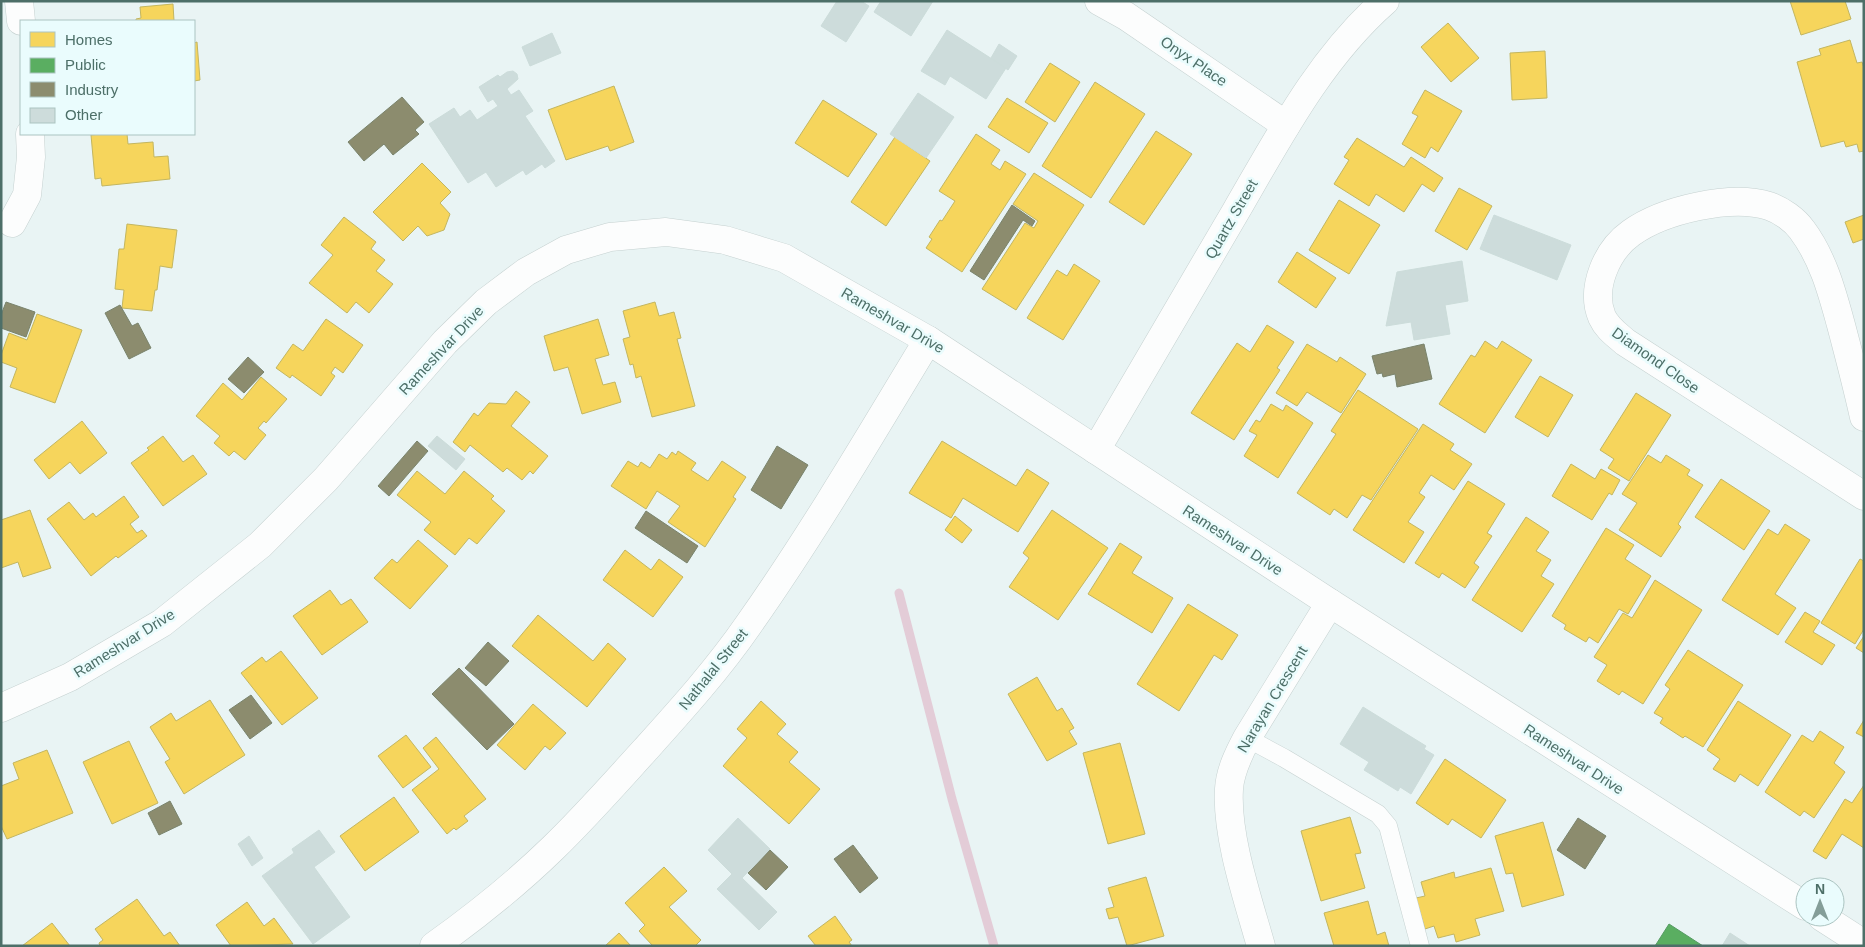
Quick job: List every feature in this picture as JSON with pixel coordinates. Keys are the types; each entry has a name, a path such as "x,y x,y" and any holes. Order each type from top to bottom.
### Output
{"street":[{"path":"19,1 21,20"},
{"name":"Onyx Place","path":"1099,1 1126,16 1286,125"},
{"name":"Quartz Street","path":"1096,450 1286,125 1331,57 1368,16 1385,1"},
{"path":"12,223 27,195 31,157 30,135"},
{"name":"Diamond Close","path":"1864,417 1835,305 1820,259 1802,230 1789,217 1770,206 1751,203 1728,203 1700,206 1658,218 1630,233 1615,249 1603,268 1598,290 1602,317 1609,328 1625,342 1864,496"},
{"name":"Rameshvar Drive","path":"1,708 70,677 162,623 260,545 326,479 445,342 486,302 526,272 566,250 610,237 666,232 725,240 784,258 928,340 1330,603 1795,900"},
{"name":"Nathalal Street","path":"434,946 475,916 552,849 603,797 699,687 759,609 818,519 928,340"},
{"name":"Narayan Crescent","path":"1261,946 1243,884 1230,819 1229,787 1238,755 1247,738 1330,603"},
{"path":"1838,927 1864,944"}],"lane":[{"path":"1247,738 1378,814 1388,826 1420,946"}],"building: Homes":[{"path":"1790,1 1845,1 1851,19 1801,35"},
{"path":"173,4 174,20 136,20 141,18 140,7"},
{"path":"1448,23 1479,58 1451,82 1421,47"},
{"path":"1850,40 1857,63 1862,62 1864,68 1864,151 1859,152 1857,144 1846,147 1844,141 1821,147 1797,62 1821,55 1819,49"},
{"path":"197,42 200,80 195,81 195,43"},
{"path":"1545,51 1547,98 1512,100 1510,53"},
{"path":"1050,63 1080,82 1055,122 1025,102"},
{"path":"1095,82 1145,114 1091,198 1042,166"},
{"path":"614,86 634,142 610,151 608,146 566,160 548,110"},
{"path":"1425,90 1462,111 1438,152 1431,147 1425,158 1402,144 1418,116 1412,113"},
{"path":"1007,98 1048,123 1029,153 988,127"},
{"path":"823,100 877,134 848,177 795,143"},
{"path":"1156,131 1192,154 1144,225 1109,202"},
{"path":"976,134 1000,150 991,164 1000,170 1005,161 1026,174 962,272 926,248 932,239 929,237 955,201 939,191"},
{"path":"91,135 127,135 128,144 153,142 154,157 168,156 170,179 102,186 101,178 95,179"},
{"path":"895,137 930,161 886,226 851,202"},
{"path":"1357,138 1404,167 1411,157 1443,178 1434,192 1422,184 1404,212 1376,194 1369,206 1334,184 1349,160 1344,157"},
{"path":"422,163 451,192 440,203 450,214 444,230 427,236 418,226 403,241 373,212"},
{"path":"1034,173 1084,205 1016,310 982,289 1025,223 1034,228 1038,221 1013,204"},
{"path":"1459,188 1492,206 1467,250 1435,231"},
{"path":"1339,200 1380,225 1349,274 1309,250"},
{"path":"1864,215 1864,239 1853,243 1845,222"},
{"path":"344,217 376,242 371,249 385,260 376,271 393,284 369,313 356,302 347,313 309,283 333,255 321,245"},
{"path":"127,224 177,230 172,268 160,266 152,311 122,308 124,290 115,289 119,249 124,249"},
{"path":"1297,252 1336,278 1316,308 1278,282"},
{"path":"1074,264 1100,281 1063,340 1027,318 1057,270 1067,276"},
{"path":"655,302 659,316 674,312 681,338 677,339 695,406 652,417 641,376 636,378 633,364 630,365 623,339 630,337 623,311"},
{"path":"37,314 82,330 55,403 10,387 17,368 1,362 1,355 9,333 27,340"},
{"path":"326,319 363,345 343,373 335,367 331,373 335,376 321,396 292,375 290,378 276,368 293,344 303,351"},
{"path":"598,319 609,355 595,359 603,385 615,382 621,402 582,414 568,367 554,371 544,336"},
{"path":"1267,325 1294,342 1277,368 1280,370 1234,440 1191,413 1237,343 1250,352"},
{"path":"1485,341 1497,349 1502,341 1532,360 1485,433 1439,404 1471,355 1475,357"},
{"path":"1307,344 1337,362 1340,357 1366,374 1341,413 1307,392 1297,406 1276,393"},
{"path":"1540,376 1573,395 1548,437 1515,417"},
{"path":"261,377 287,399 266,423 264,421 258,428 266,435 245,460 234,451 229,456 214,443 220,436 196,416 223,383 242,400"},
{"path":"1358,390 1418,429 1371,500 1362,495 1347,518 1334,509 1330,515 1297,493 1336,434 1331,431"},
{"path":"516,391 530,402 511,426 548,456 533,474 530,471 522,480 507,468 503,472 470,445 465,452 453,442 474,413 478,416 489,403 506,404"},
{"path":"1636,393 1671,415 1629,481 1608,468 1614,459 1600,450"},
{"path":"1271,404 1283,411 1286,405 1313,423 1278,478 1244,456 1257,435 1249,431 1256,420 1260,422"},
{"path":"82,421 107,453 80,474 70,462 49,479 34,460"},
{"path":"1423,424 1454,444 1450,450 1472,464 1454,490 1431,475 1419,493 1425,497 1408,522 1424,532 1404,563 1353,530"},
{"path":"163,436 183,462 193,455 207,474 163,506 131,463 149,450 147,448"},
{"path":"942,441 1016,486 1027,469 1049,483 1018,532 963,498 951,518 909,493"},
{"path":"678,451 696,463 691,470 708,481 722,461 746,477 733,497 736,499 705,547 668,522 680,506 657,491 646,509 611,486 628,461 638,467 641,462 650,468 659,454 667,459 672,452 676,455"},
{"path":"1648,455 1661,463 1666,455 1690,470 1687,475 1703,485 1678,524 1681,527 1661,557 1619,530 1637,503 1622,494"},
{"path":"1571,464 1595,479 1601,469 1620,480 1612,495 1609,493 1592,520 1552,496"},
{"path":"417,471 445,494 464,471 494,496 491,499 505,511 477,544 469,538 455,555 424,530 431,522 397,495"},
{"path":"1721,479 1770,511 1744,550 1695,517"},
{"path":"1468,481 1505,504 1487,533 1492,536 1474,563 1479,567 1465,588 1442,573 1439,578 1415,563"},
{"path":"124,496 139,517 130,524 137,533 142,530 147,536 118,558 116,556 91,576 47,519 69,502 84,520 93,513 96,517"},
{"path":"30,510 51,568 23,577 18,562 1,568 1,520"},
{"path":"1052,510 1108,548 1058,620 1009,587 1029,558 1023,553"},
{"path":"955,516 972,530 962,543 945,530"},
{"path":"1526,517 1549,532 1536,551 1551,560 1541,576 1554,584 1522,632 1472,600"},
{"path":"1785,524 1810,540 1775,594 1796,608 1778,635 1722,600 1768,529 1778,535"},
{"path":"1606,528 1634,545 1625,559 1651,576 1628,614 1619,609 1598,643 1589,637 1586,642 1564,629 1566,625 1552,616"},
{"path":"418,540 448,566 410,609 374,578 392,559 397,563"},
{"path":"1120,543 1142,557 1132,573 1173,598 1152,633 1088,594"},
{"path":"625,550 651,570 659,559 683,577 653,617 603,580"},
{"path":"1860,559 1864,561 1864,629 1855,644 1821,623"},
{"path":"1655,580 1702,610 1643,704 1622,691 1619,695 1597,681 1607,665 1594,657 1623,613 1632,618"},
{"path":"330,590 341,605 351,599 368,622 322,655 293,616"},
{"path":"1188,604 1238,635 1222,660 1214,655 1179,711 1137,684"},
{"path":"1805,612 1820,621 1813,632 1835,645 1822,665 1785,642"},
{"path":"538,615 593,661 608,643 626,659 587,707 512,646"},
{"path":"1864,636 1864,653 1856,648"},
{"path":"1688,650 1743,685 1703,747 1685,736 1683,738 1660,723 1663,718 1654,713 1670,689 1665,685"},
{"path":"281,651 318,698 282,725 241,673 262,657 266,662"},
{"path":"1037,677 1057,711 1062,708 1074,728 1069,731 1077,744 1047,761 1008,694"},
{"path":"210,700 245,755 184,794 165,762 170,759 150,727 171,713 176,721"},
{"path":"761,701 786,724 777,734 798,752 789,762 820,789 789,824 723,766 747,738 737,729"},
{"path":"1738,701 1791,735 1758,786 1740,774 1735,782 1713,769 1720,759 1707,750"},
{"path":"533,704 566,733 550,750 545,746 525,770 497,745"},
{"path":"1864,720 1864,737 1856,733"},
{"path":"1820,731 1844,747 1834,763 1845,772 1814,818 1804,811 1800,816 1765,792 1802,735 1813,742"},
{"path":"406,735 431,767 403,788 378,756"},
{"path":"436,737 486,799 464,816 468,821 447,834 412,790 439,769 423,748"},
{"path":"129,741 158,803 112,824 83,762"},
{"path":"1120,743 1145,834 1108,844 1083,753"},
{"path":"47,750 73,813 7,839 1,826 1,786 19,779 13,763"},
{"path":"1445,759 1506,800 1481,838 1452,819 1448,825 1416,803"},
{"path":"1864,785 1864,848 1842,834 1826,859 1813,851 1845,799 1852,803"},
{"path":"394,797 419,832 365,871 340,836"},
{"path":"1350,817 1361,853 1355,854 1365,888 1321,901 1301,831"},
{"path":"1543,822 1564,895 1522,907 1513,873 1506,874 1495,836"},
{"path":"664,867 687,891 669,907 701,940 695,946 653,946 639,931 645,925 625,903"},
{"path":"1491,868 1504,911 1475,919 1480,935 1456,942 1454,934 1438,938 1434,926 1425,929 1416,898 1425,896 1421,882 1454,872 1455,878"},
{"path":"1146,877 1164,936 1127,946 1118,917 1109,919 1106,909 1114,907 1108,888"},
{"path":"137,899 164,936 170,932 180,946 100,946 99,943 103,940 95,929"},
{"path":"1368,901 1377,935 1385,932 1389,946 1334,946 1324,913"},
{"path":"247,902 264,926 274,918 293,944 231,946 216,925"},
{"path":"835,916 852,940 849,942 852,946 816,946 808,936"},
{"path":"52,923 70,946 22,946"},
{"path":"619,933 631,946 605,946"}],"building: Public":[{"path":"1669,924 1703,946 1655,946"}],"building: Industry":[{"path":"402,97 424,122 415,130 419,134 393,155 384,144 364,161 348,142"},
{"path":"1012,205 1035,221 1032,226 1023,220 984,280 970,271"},
{"path":"6,302 35,312 26,337 1,328 1,315"},
{"path":"120,305 132,326 138,323 151,348 129,359 105,313"},
{"path":"1424,344 1432,379 1397,387 1395,374 1383,377 1382,373 1377,374 1372,356"},
{"path":"248,357 264,372 244,393 228,379"},
{"path":"417,441 428,451 389,496 378,486"},
{"path":"777,446 808,465 781,509 751,490"},
{"path":"646,511 698,546 687,563 635,528"},
{"path":"488,642 509,661 486,686 465,668"},
{"path":"459,668 514,724 487,750 432,694"},
{"path":"251,695 272,723 250,739 229,710"},
{"path":"170,801 182,824 159,835 148,813"},
{"path":"1578,818 1606,836 1585,869 1557,850"},
{"path":"853,845 878,878 860,893 834,859"},
{"path":"770,850 788,867 766,890 748,873"}],"building: Other":[{"path":"837,1 861,1 869,6 846,42 821,26"},
{"path":"881,1 933,1 911,36 874,12"},
{"path":"947,30 1006,68 986,99 950,76 945,85 921,71"},
{"path":"552,33 561,53 530,66 522,47"},
{"path":"999,44 1017,56 1008,70 991,58"},
{"path":"513,71 517,74 518,79 507,89 511,95 519,90 533,111 525,116 555,161 545,168 542,164 526,175 523,170 496,187 486,172 468,183 429,124 454,108 460,117 470,110 477,120 498,106 493,99 488,102 479,87 498,75 500,77 507,72"},
{"path":"918,93 954,117 926,158 890,134"},
{"path":"1494,215 1571,245 1557,280 1480,249"},
{"path":"1462,261 1468,301 1445,305 1450,334 1414,340 1411,322 1386,326 1397,272"},
{"path":"437,436 465,459 456,470 428,446"},
{"path":"1363,707 1426,746 1424,749 1434,755 1411,794 1400,787 1398,791 1364,770 1369,762 1340,744"},
{"path":"738,818 770,849 742,878 777,912 759,930 717,889 732,874 708,850"},
{"path":"319,830 335,852 314,867 350,917 313,944 262,876 294,853 292,849"},
{"path":"249,836 263,858 252,866 238,844"},
{"path":"1730,933 1750,946 1722,946"}],"waterway":[{"path":"899,593 952,799 994,946"}]}
